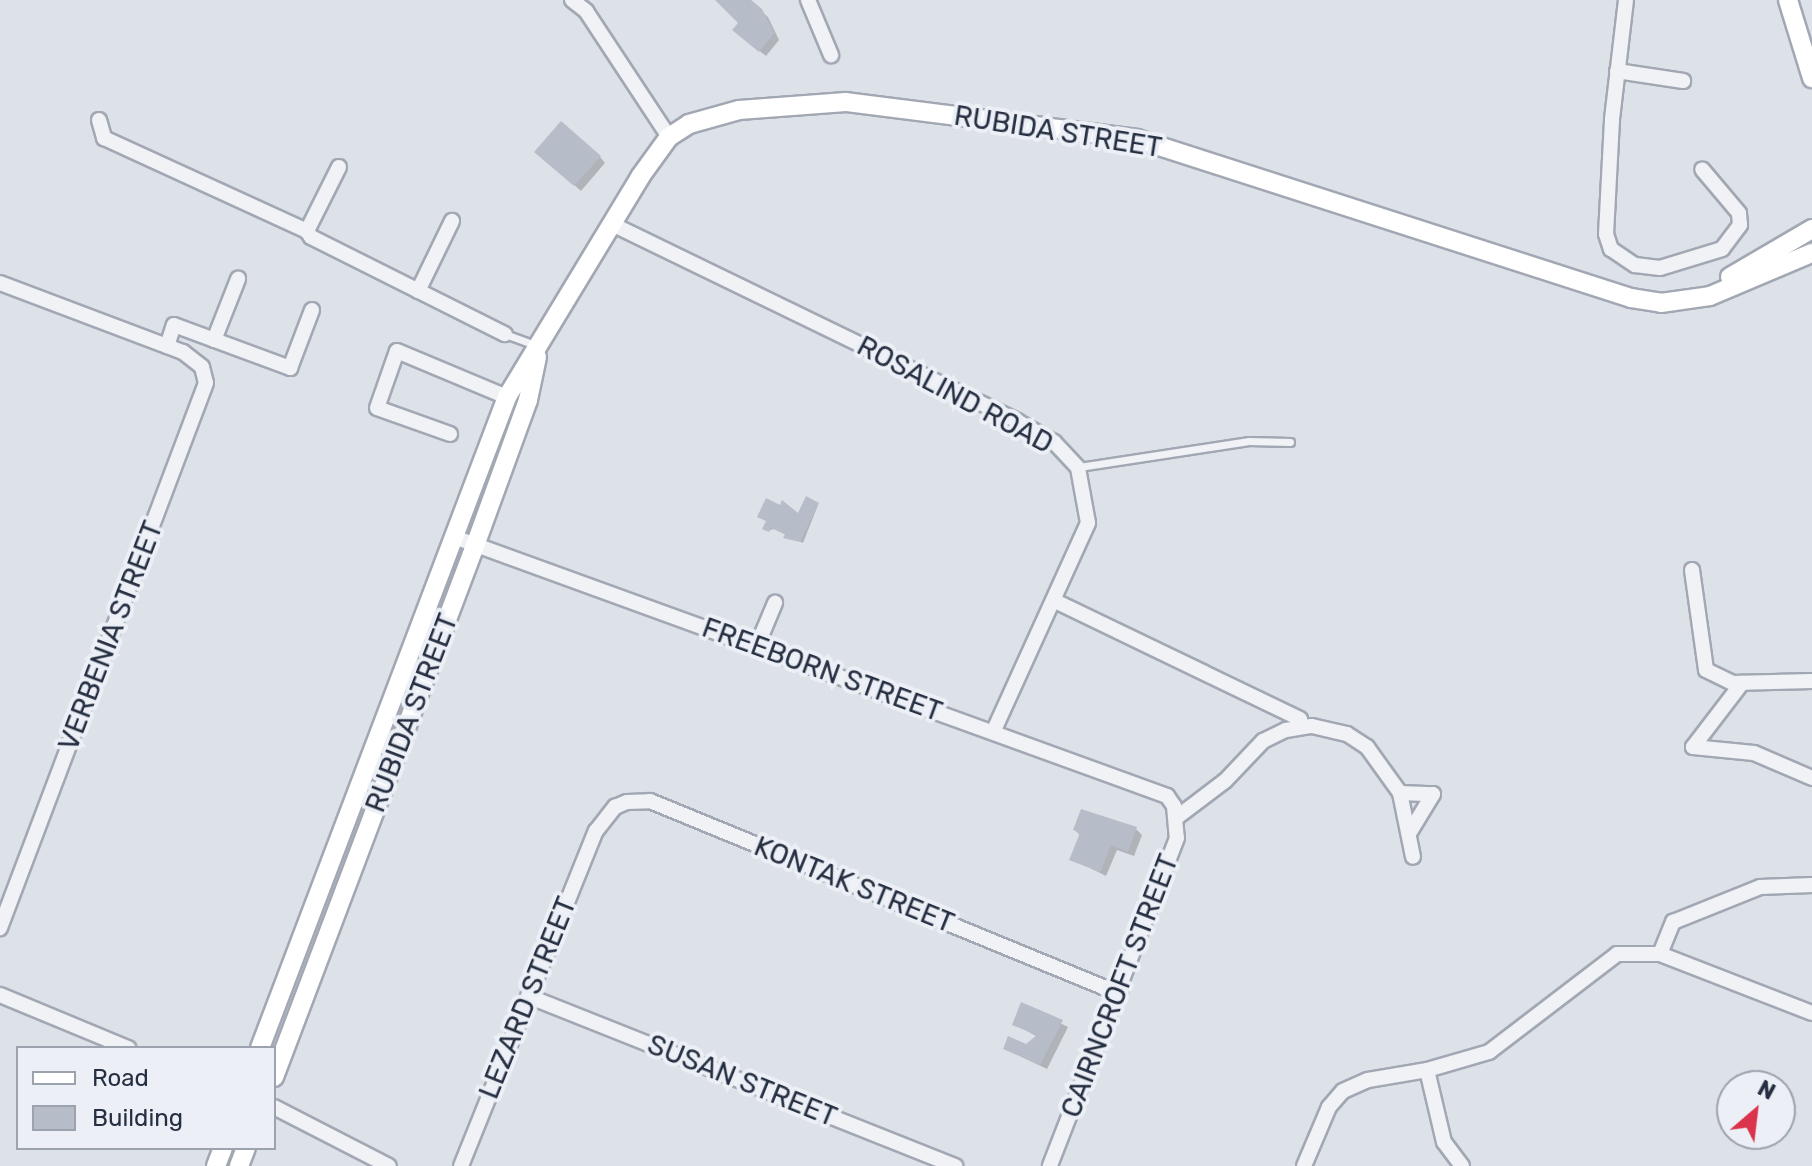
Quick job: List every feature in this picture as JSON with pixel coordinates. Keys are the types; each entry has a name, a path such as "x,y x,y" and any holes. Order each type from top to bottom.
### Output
{"street":[{"path":"572,0 586,11 669,137"},
{"path":"808,0 831,55"},
{"path":"1626,0 1617,71 1606,234 1611,249 1635,265 1660,268 1722,249 1740,225 1739,213 1702,169"},
{"path":"1788,0 1812,78"},
{"path":"1617,71 1683,81"},
{"name":"RUBIDA STREET","path":"261,1046 507,397 669,137 699,119 739,110 846,102 1137,139 1631,298 1672,303 1710,296 1812,253"},
{"path":"99,120 104,138 307,231 318,242 505,334"},
{"path":"307,231 339,167"},
{"path":"418,291 452,221"},
{"name":"ROSALIND ROAD","path":"614,225 1017,421 1054,442 1078,468 1088,523 993,732"},
{"path":"1710,296 1734,274 1812,229"},
{"path":"214,340 238,279"},
{"path":"0,283 167,346 174,325 290,368 312,310"},
{"name":"VERBENIA STREET","path":"0,928 206,383 202,367 183,352 167,346"},
{"name":"RUBIDA STREET","path":"276,1072 476,543 528,400 540,347"},
{"path":"450,434 377,408 397,351 507,397"},
{"name":"FREEBORN STREET","path":"454,537 1154,789 1167,796 1176,818"},
{"path":"1692,570 1702,661 1717,677 1742,683 1812,681"},
{"path":"1055,601 1300,719"},
{"path":"757,646 775,603"},
{"path":"1742,683 1693,747 1754,753 1812,778"},
{"name":"CAIRNCROFT STREET","path":"1050,1166 1120,994 1177,838 1176,818 1225,781 1263,741 1300,726 1347,734 1367,747 1400,793 1413,857"},
{"path":"1400,793 1433,794 1410,832"},
{"name":"KONTAK STREET","path":"596,831 615,807 650,801 1120,994"},
{"name":"LEZARD STREET","path":"461,1166 596,831"},
{"path":"1660,954 1673,922 1760,887 1812,885"},
{"path":"1304,1166 1329,1107 1343,1091 1368,1080 1427,1070 1504,1043 1617,954 1660,954 1812,1013"},
{"path":"0,995 123,1046"},
{"name":"SUSAN STREET","path":"528,996 955,1166"},
{"path":"1427,1070 1444,1142 1462,1166"},
{"path":"276,1108 389,1166"}],"lane":[{"path":"505,334 540,347"},
{"path":"1078,468 1249,441 1290,442"}],"building":[{"path":"715,0 751,0 762,9 774,33 759,52 732,30 738,23"},
{"path":"561,121 601,156 574,186 534,152"},
{"path":"806,496 819,503 800,542 783,538 785,534 771,528 769,532 762,529 766,521 757,517 766,498 780,505 782,500 798,513"},
{"path":"1081,809 1137,827 1128,852 1111,845 1100,872 1069,860 1080,833 1073,830"},
{"path":"1021,1002 1063,1020 1040,1065 1003,1049 1008,1036 1026,1044 1037,1035 1012,1025"}]}
